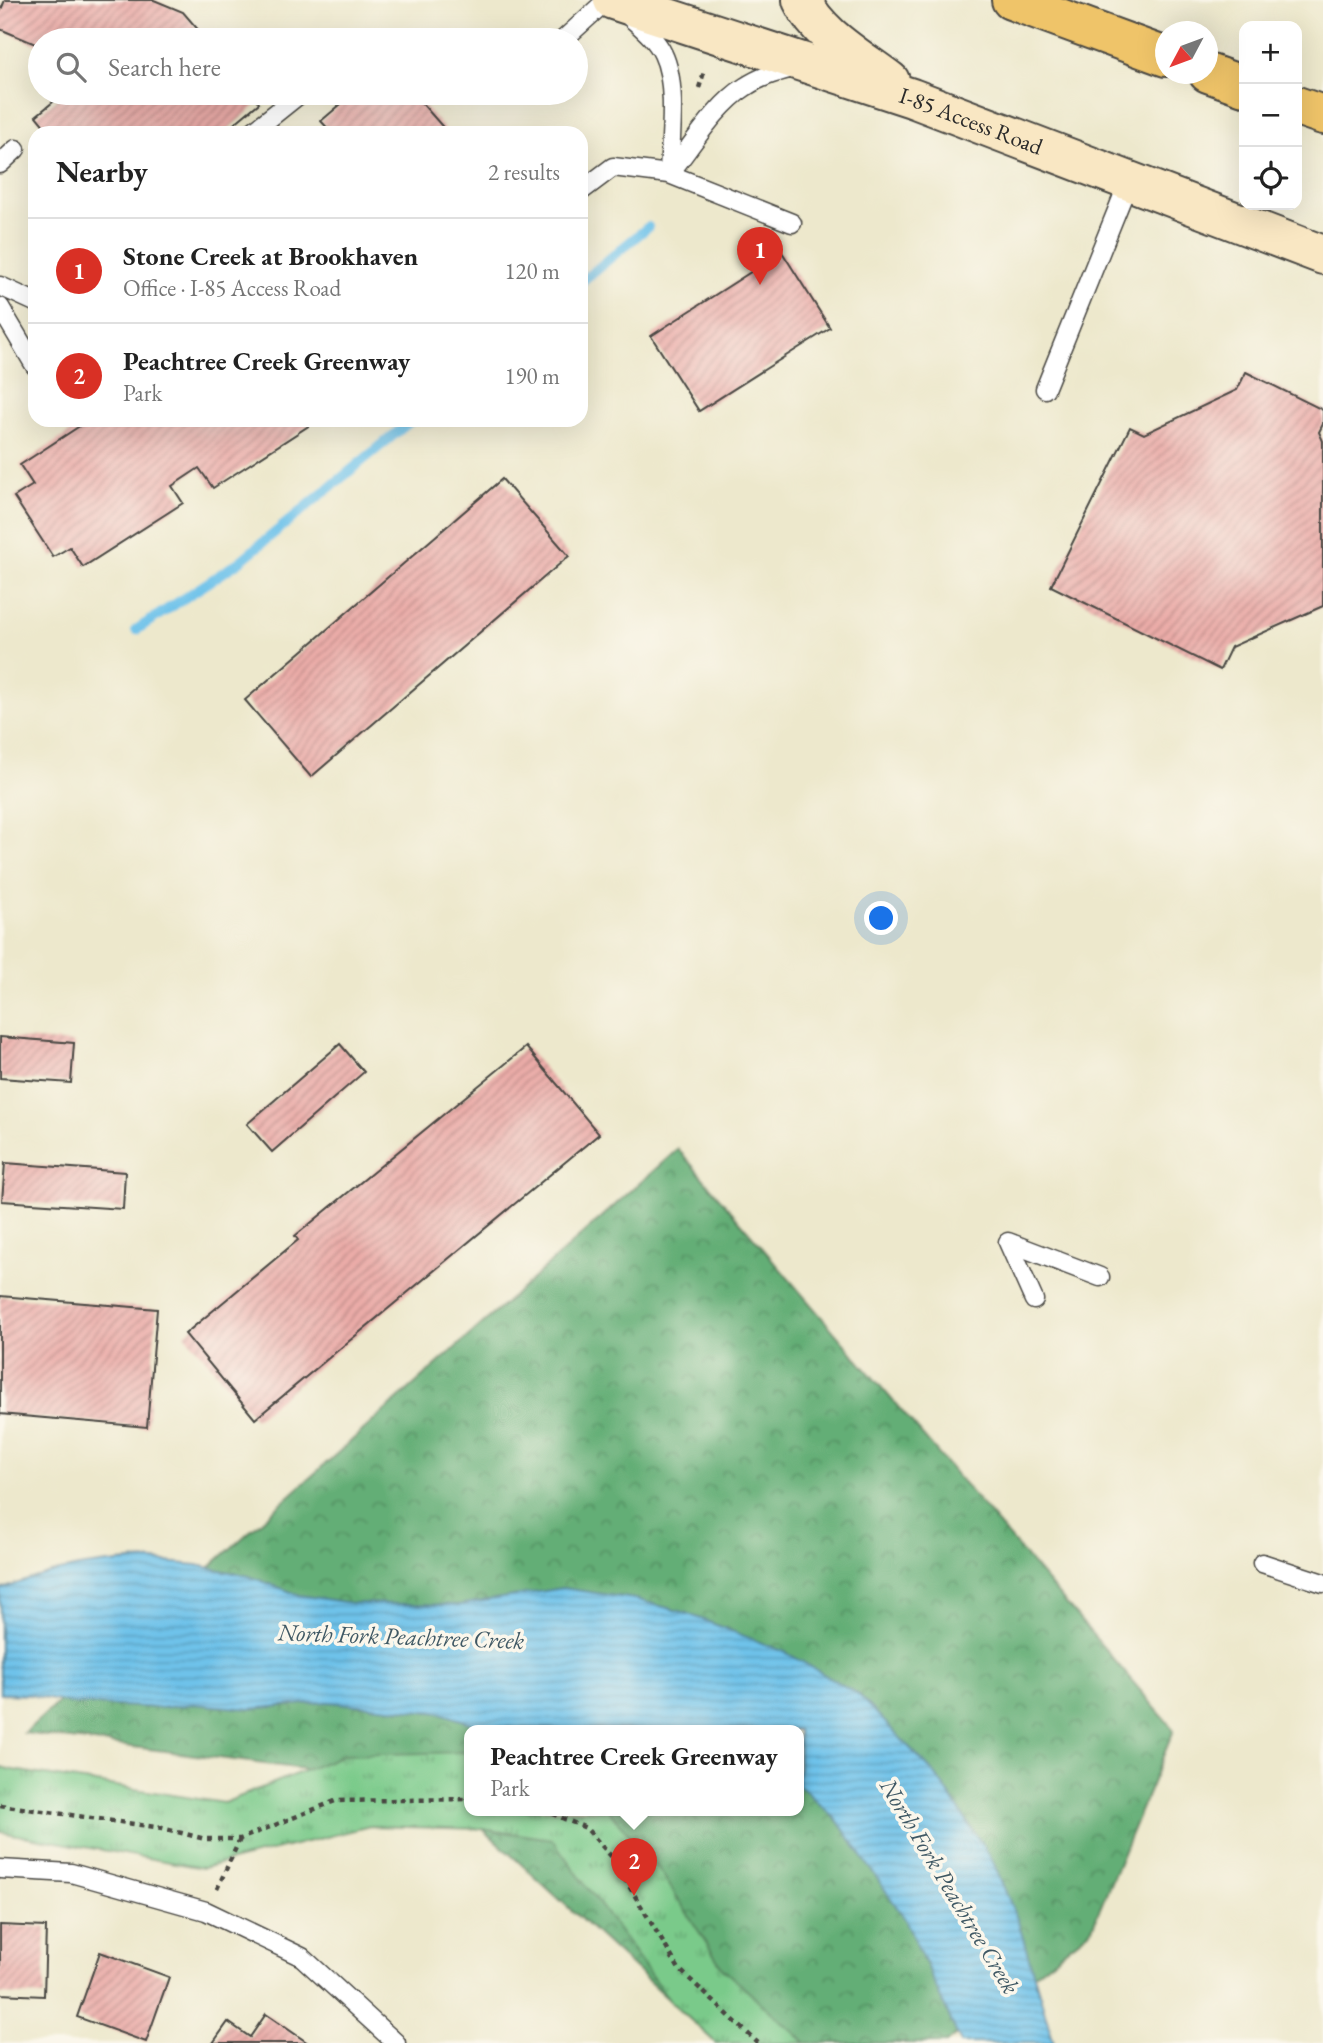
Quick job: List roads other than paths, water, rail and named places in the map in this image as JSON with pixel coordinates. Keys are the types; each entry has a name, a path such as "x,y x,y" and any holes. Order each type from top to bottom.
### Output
{"highway":[{"path":"1010,0 1155,53"},
{"path":"1218,77 1239,84"},
{"path":"1302,108 1323,116"}],"main road":[{"name":"I-85 Access Road","path":"610,0 912,98 1323,255"},
{"path":"802,0 807,11 824,30 912,98"}],"lane":[{"path":"578,28 610,0 648,33 663,54 671,82 669,174"},
{"path":"669,174 720,110 743,88 767,75 810,64"},
{"path":"260,126 285,105"},
{"path":"0,164 16,149"},
{"path":"588,186 613,167 669,174 792,223"},
{"path":"1045,389 1129,181"},
{"path":"0,286 28,299"},
{"path":"0,307 28,354"},
{"path":"1034,1300 1008,1242 1100,1277"},
{"path":"1262,1563 1323,1583"},
{"path":"0,1870 71,1873 206,1911 302,1957 397,2043"}],"water":[{"name":"North Fork Peachtree Creek","path":"144,1560 197,1565 249,1576 299,1595 351,1603 458,1605 563,1588 635,1599 686,1613 785,1652 858,1694 936,1775 992,1859 1018,1921 1054,2043 961,2043 905,1919 837,1820 804,1790 804,1725 475,1725 441,1713 327,1702 250,1709 193,1704 162,1708 72,1704 30,1695 0,1694 0,1590 37,1577 105,1563"}],"waterway":[{"path":"588,276 648,227"},
{"path":"136,630 239,562 403,427"}],"place":[{"name":"Stone Creek at Brookhaven","path":"760,285"},
{"name":"Peachtree Creek Greenway","path":"634,1896"}]}
